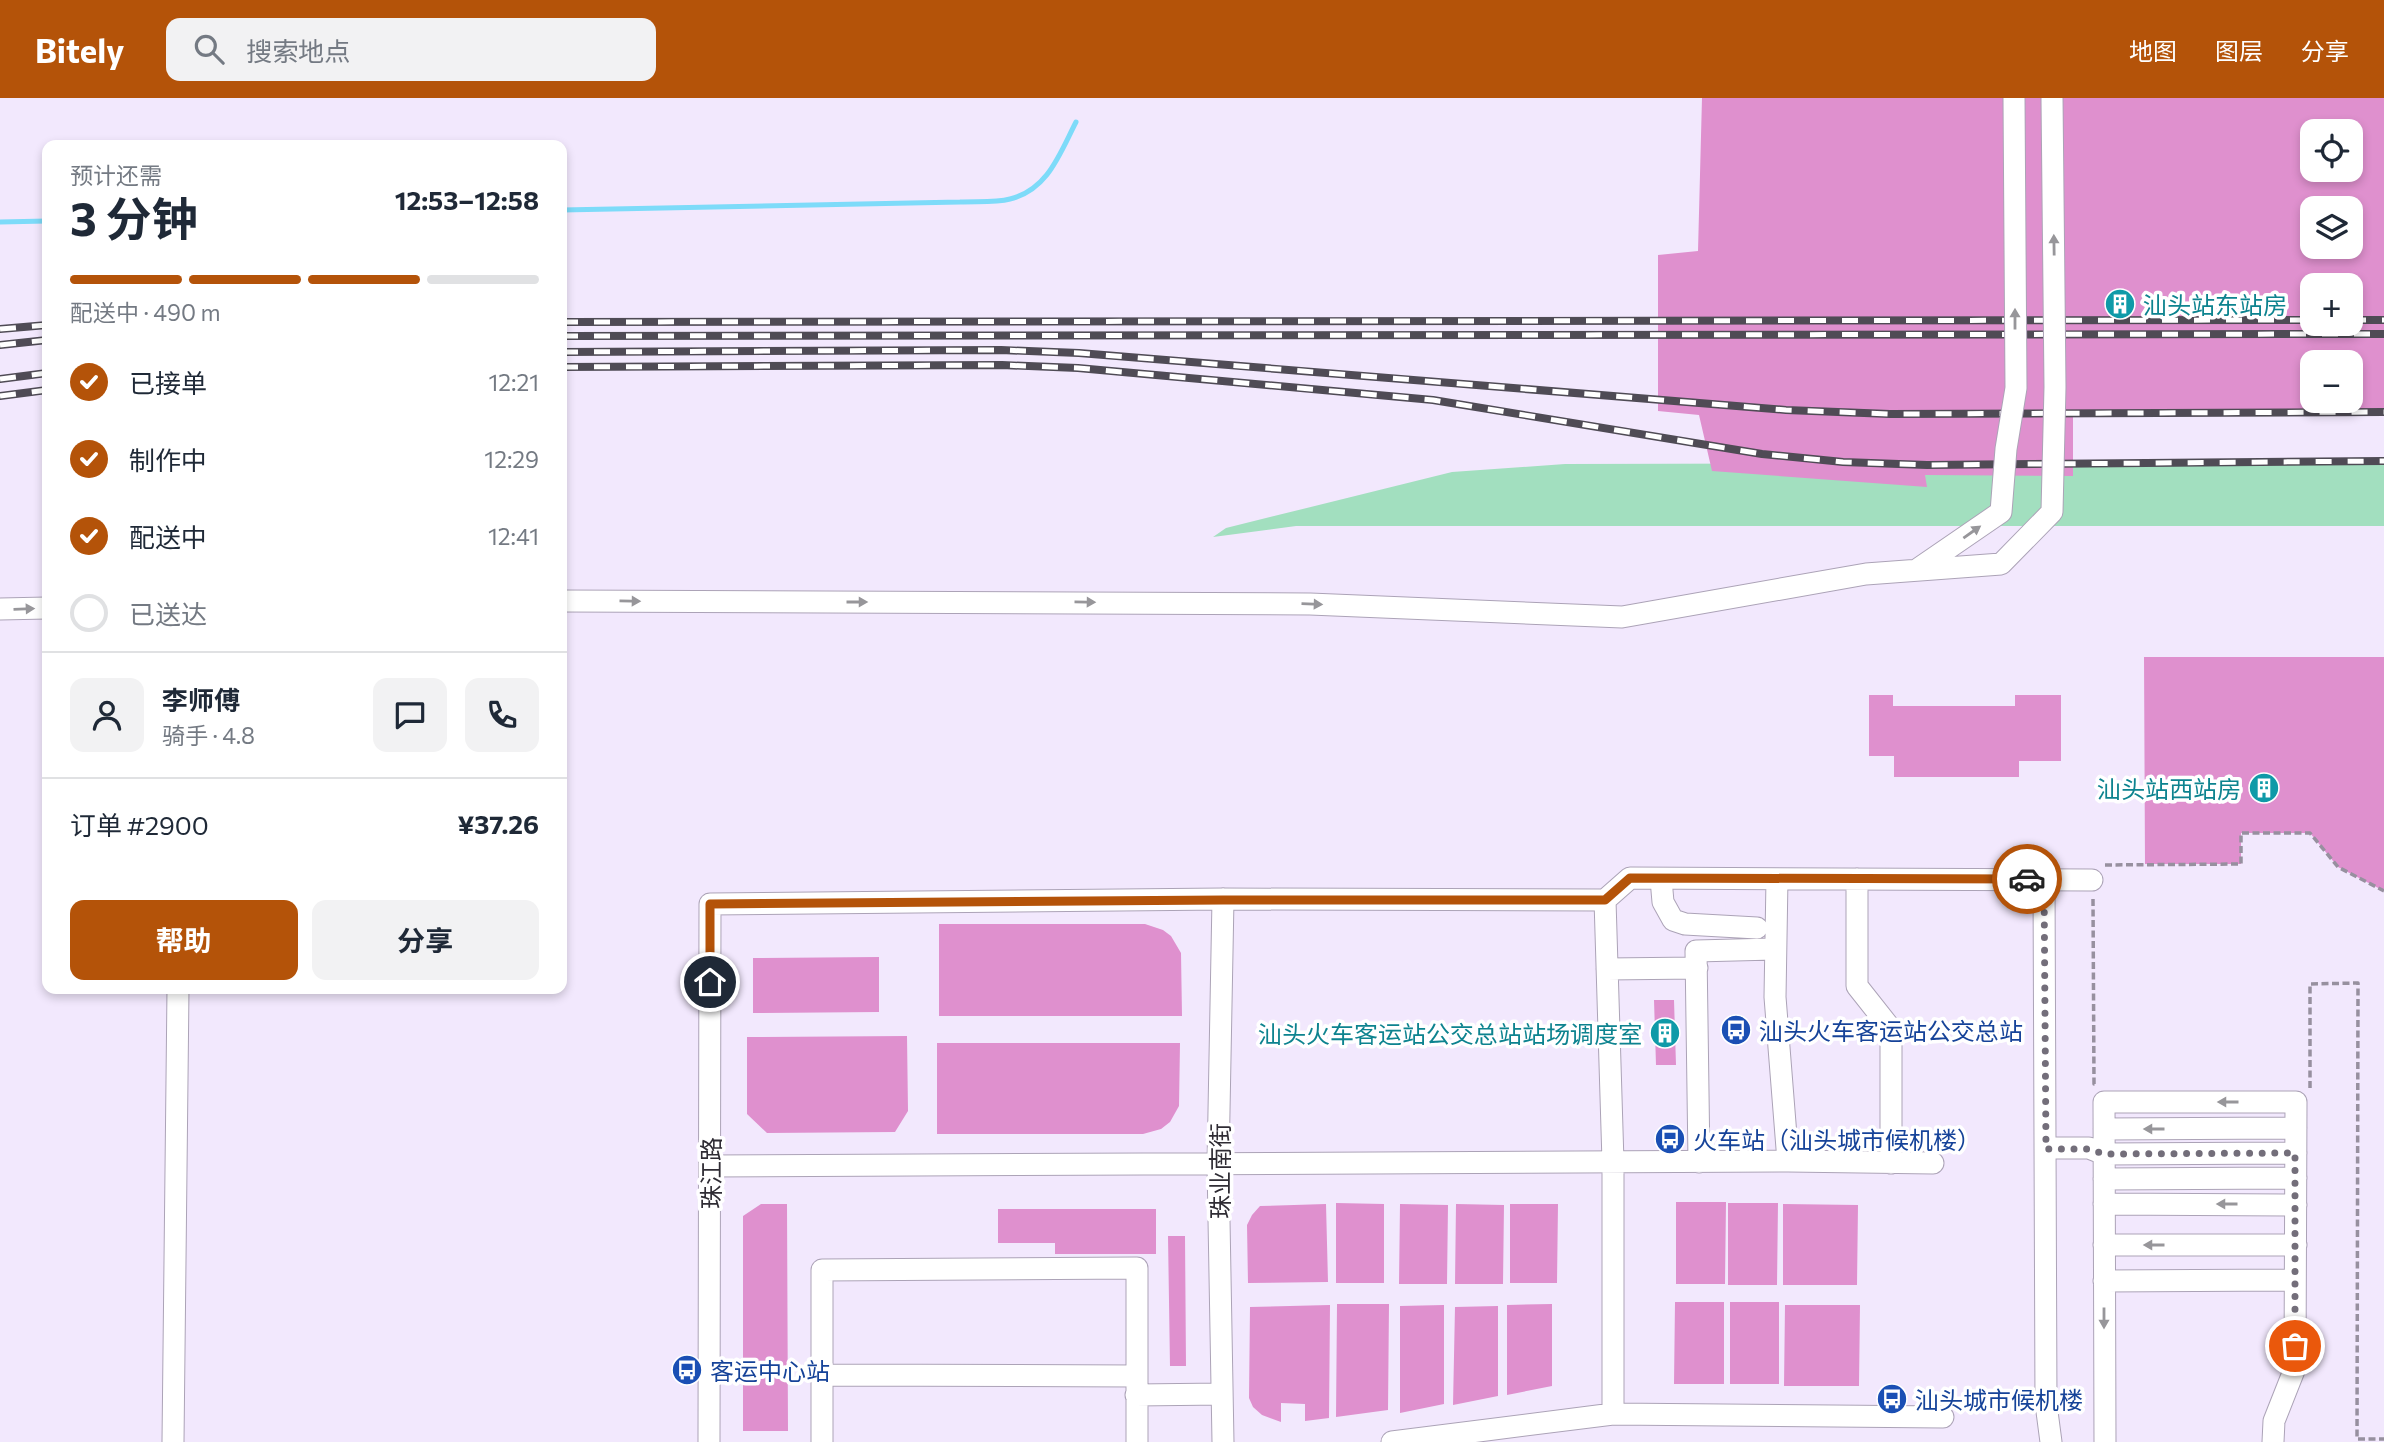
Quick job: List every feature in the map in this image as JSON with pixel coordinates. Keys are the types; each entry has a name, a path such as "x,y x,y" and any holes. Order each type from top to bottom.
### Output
{"street":[{"path":"1916,570 2001,512 2006,449 2016,388 2014,98"},
{"path":"567,601 1310,604 1622,617 1866,574 2001,564 2052,512 2055,387 2052,98"},
{"path":"0,609 42,608"},
{"path":"1223,900 1605,900 1630,878 2092,880"},
{"path":"1661,879 1663,902 1673,920 1685,924 1757,929"},
{"path":"1777,879 1775,997 1788,1161"},
{"path":"1857,879 1857,986 1891,1030 1891,1163"},
{"path":"2044,879 2046,1404 2051,1442"},
{"name":"珠江路","path":"709,1442 710,904 1223,900"},
{"name":"珠业南街","path":"1223,900 1218,1164 1223,1442"},
{"path":"1605,900 1613,1162 1613,1414"},
{"path":"1699,1161 1696,951 1774,949"},
{"path":"1607,969 1697,968"},
{"path":"173,1442 178,994"},
{"path":"2105,1442 2104,1102 2296,1102 2295,1368 2274,1421 2273,1442"},
{"path":"2046,1149 2089,1149 2104,1154 2295,1153"},
{"path":"710,1166 1699,1161 1933,1163"},
{"path":"2104,1179 2295,1178"},
{"path":"2104,1204 2295,1205"},
{"path":"2104,1245 2295,1245"},
{"path":"822,1442 822,1270 1137,1268 1137,1442"},
{"path":"2104,1281 2295,1280"},
{"path":"822,1375 1136,1385 1222,1394"},
{"path":"1392,1442 1613,1414 1943,1417"}],"path":[{"path":"2108,1084 2094,1084 2092,865 2241,864 2241,833 2310,833 2338,867 2384,891"},
{"path":"2310,1093 2310,984 2358,983 2357,1439 2384,1439"}],"green space":[{"path":"2384,462 2384,526 1296,526 1213,537 1226,528 1452,472 1565,464"}],"building":[{"path":"1702,98 2384,98 2384,413 2363,413 2363,350 2300,350 2300,413 2073,412 2073,476 1925,475 1927,487 1712,471 1699,415 1658,411 1658,255 1698,251"},
{"name":"汕头站西站房","path":"2144,657 2384,657 2384,891 2338,867 2310,833 2241,833 2241,864 2145,864"},
{"path":"1869,695 1893,695 1893,706 2015,706 2015,695 2061,695 2061,761 2019,761 2019,777 1894,777 1894,756 1869,756"},
{"path":"939,924 1145,924 1163,930 1171,936 1181,953 1182,1016 939,1016"},
{"path":"879,957 879,1012 753,1013 753,958"},
{"name":"汕头火车客运站公交总站站场调度室","path":"1654,1000 1674,1000 1676,1065 1656,1065"},
{"path":"907,1036 908,1111 895,1132 767,1133 747,1114 747,1037"},
{"path":"937,1043 1180,1043 1179,1106 1170,1122 1161,1129 1143,1134 937,1134"},
{"path":"1676,1202 1726,1202 1725,1284 1676,1284"},
{"path":"1336,1203 1384,1204 1384,1283 1336,1283"},
{"path":"1728,1203 1778,1203 1777,1285 1728,1285"},
{"path":"761,1204 787,1204 788,1431 743,1431 743,1216"},
{"path":"1326,1204 1328,1282 1248,1283 1247,1225 1260,1206"},
{"path":"1400,1204 1448,1205 1447,1284 1399,1284"},
{"path":"1456,1204 1504,1205 1503,1284 1455,1284"},
{"path":"1510,1204 1558,1204 1557,1283 1510,1283"},
{"path":"1783,1204 1858,1205 1857,1285 1783,1285"},
{"path":"998,1209 1156,1209 1156,1254 1055,1254 1055,1243 998,1243"},
{"path":"1168,1236 1185,1236 1186,1366 1170,1366"},
{"path":"1675,1302 1724,1302 1724,1384 1674,1384"},
{"path":"1730,1302 1779,1302 1779,1384 1730,1384"},
{"path":"1337,1304 1389,1304 1388,1410 1336,1417"},
{"path":"1552,1304 1552,1386 1507,1395 1507,1305"},
{"path":"1330,1305 1329,1418 1305,1421 1305,1404 1281,1403 1281,1422 1262,1415 1253,1407 1249,1398 1250,1307"},
{"path":"1444,1305 1444,1404 1400,1413 1400,1306"},
{"path":"1785,1305 1860,1305 1859,1386 1784,1386"},
{"path":"1498,1306 1498,1396 1453,1405 1455,1307"}],"waterway":[{"path":"567,210 985,202 1010,199 1034,188 1043,179 1058,158 1076,122"},
{"path":"0,222 42,221"}],"railway":[{"path":"567,322 2300,320"},
{"path":"2363,320 2384,320"},
{"path":"0,329 42,325"},
{"path":"567,336 2384,334"},
{"path":"0,345 42,341"},
{"path":"567,352 1001,350 1079,353 1786,410 1890,414 2384,412"},
{"path":"567,367 1002,365 1078,368 1433,400 1762,454 1843,462 1927,465 2384,461"},
{"path":"0,379 42,374"},
{"path":"0,396 42,391"}],"way so far":[{"path":"2027,879 2044,879 2046,1149 2089,1149 2104,1154 2295,1153 2295,1346"}],"place":[{"name":"汕头站东站房","path":"2120,304"},
{"name":"汕头站西站房","path":"2264,788"},
{"name":"汕头火车客运站公交总站","path":"1736,1030"},
{"name":"汕头火车客运站公交总站站场调度室","path":"1665,1033"},
{"name":"火车站（汕头城市候机楼）","path":"1670,1139"},
{"name":"客运中心站","path":"687,1370"},
{"name":"汕头城市候机楼","path":"1892,1399"}],"route":[{"path":"710,982 710,904 1605,900 1630,878 2027,879"}]}
